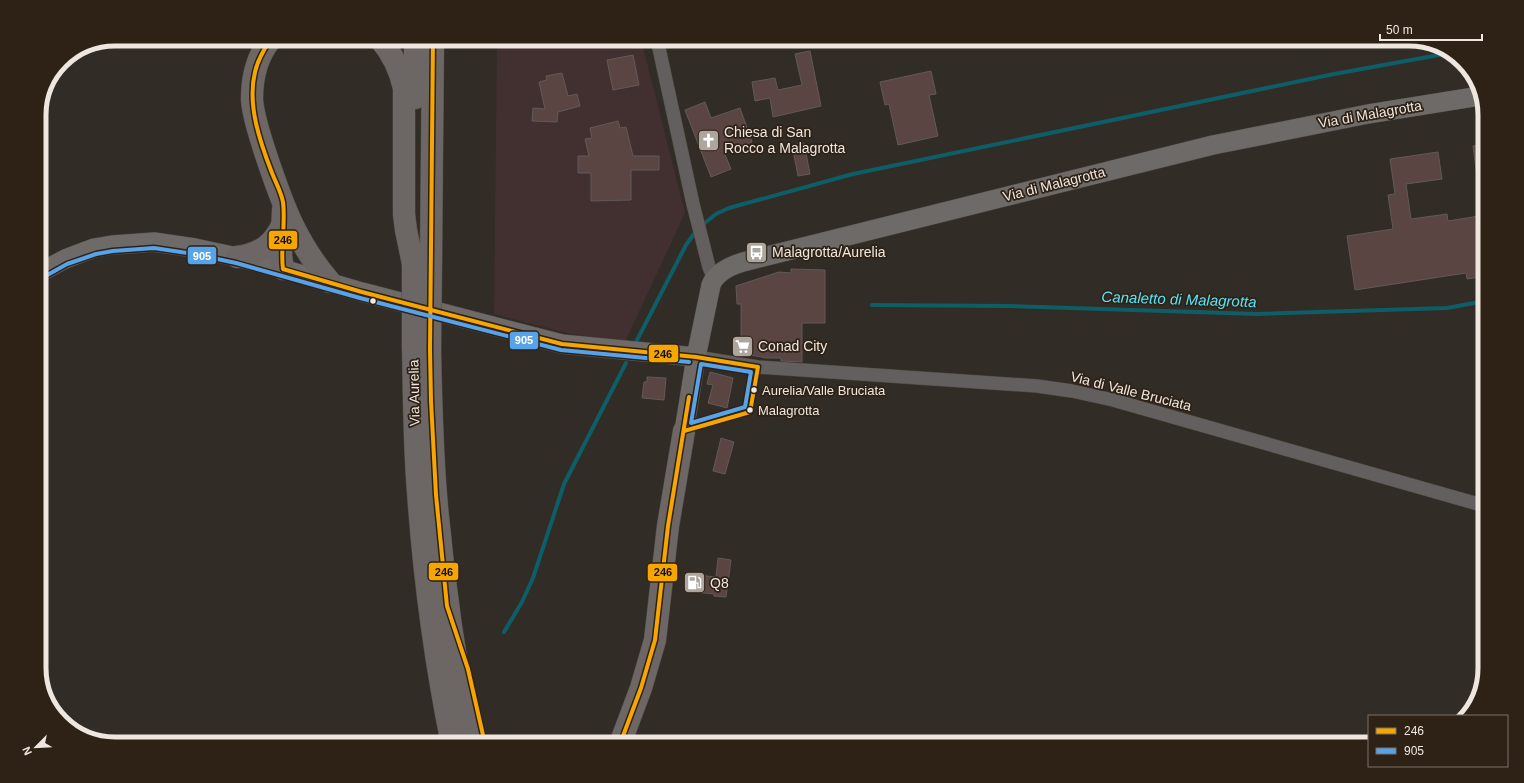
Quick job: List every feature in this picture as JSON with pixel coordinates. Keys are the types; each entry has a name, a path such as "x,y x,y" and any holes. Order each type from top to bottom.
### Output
{"highway":[{"path":"266,46 256,66 252,100 256,123 288,220 293,256 283,269"},
{"path":"385,46 399,69 404,88 404,214 406,230 422,262"},
{"name":"Via Aurelia","path":"415,46 422,262 422,348 416,455 421,532 429,603 451,737"},
{"name":"Via Aurelia","path":"422,262 433,46"},
{"path":"237,257 251,255 266,247 277,236 288,220"},
{"path":"288,220 306,251 330,282"},
{"name":"Via Aurelia","path":"422,348 431,401 436,495 448,606 460,688 470,737"},
{"path":"623,737 641,688 655,640 668,526 684,431"},
{"path":"448,606 468,669 483,737"}],"main road":[{"name":"Via di Malagrotta","path":"714,279 731,266 742,262 1213,145 1368,114 1475,97"},
{"path":"46,269 80,252 112,245 154,242 195,248 237,257 481,324 562,344 696,357"},
{"path":"684,431 696,357 711,285 714,279"}],"street":[{"path":"659,46 702,242 714,279"},
{"name":"Via di Valle Bruciata","path":"696,357 758,367 1037,386 1072,391 1113,400 1478,504"}],"shaded area":[{"path":"497,46 643,46 685,213 625,342 567,333 494,314"}],"building":[{"path":"810,51 821,106 773,117 770,98 755,101 752,82 775,78 778,90 802,85 795,54"},
{"path":"633,55 639,85 613,90 607,60"},
{"path":"931,71 936,94 929,95 938,136 898,145 889,104 885,105 880,82"},
{"path":"562,73 568,96 577,94 580,106 558,112 557,122 532,121 533,108 545,109 539,82 547,80 546,76"},
{"path":"705,102 711,118 740,108 752,142 724,152 731,169 711,177 685,110"},
{"path":"618,121 620,128 626,127 633,156 659,156 659,170 631,170 631,200 591,201 591,173 578,173 578,156 589,156 585,139 592,138 590,128"},
{"path":"804,143 810,174 798,176 792,145"},
{"path":"1478,145 1478,184 1473,146"},
{"path":"1438,152 1442,179 1406,184 1411,219 1447,214 1448,221 1478,216 1478,277 1467,279 1466,273 1355,290 1347,236 1393,229 1388,195 1395,194 1390,159"},
{"path":"791,269 825,270 825,323 802,323 802,362 781,361 781,358 766,358 741,353 741,304 737,304 736,286 779,272 791,273"},
{"path":"710,372 733,378 727,408 708,403 713,385 707,384"},
{"path":"647,377 666,378 664,400 642,398 644,382 647,382"},
{"path":"721,438 734,442 725,474 713,471"},
{"path":"718,558 731,560 726,597 714,596 714,594 685,591 687,574 716,577"}],"waterway":[{"path":"701,226 716,214 729,208 853,174 1334,74 1441,55"},
{"path":"634,346 686,245 696,231"},
{"name":"Canaletto di Malagrotta","path":"872,305 1008,306 1257,314 1447,308 1478,302"},
{"path":"504,632 522,602 533,578 564,484 626,363"}],"transit line":[{"name":"246","path":"267,46 256,67 253,97 259,136 283,202 283,269 362,292 562,344 696,357 758,367 750,412 684,431"},
{"name":"246","path":"433,46 430,350 436,495 447,606 468,669 483,737"},
{"name":"905","path":"46,276 67,264 96,254 113,251 154,248 194,254 236,263 360,298 561,350 689,362"},
{"name":"905","path":"701,364 751,372 745,407 691,423 701,364"},
{"name":"246","path":"623,737 641,688 655,640 668,526 689,397"}],"place":[{"name":"Chiesa di San Rocco a Malagrotta","path":"708,140"},
{"name":"Malagrotta/Aurelia","path":"756,252"},
{"name":"Conad City","path":"743,346"},
{"name":"Aurelia/Valle Bruciata","path":"754,390"},
{"name":"Malagrotta","path":"750,410"},
{"name":"Q8","path":"694,583"}]}
